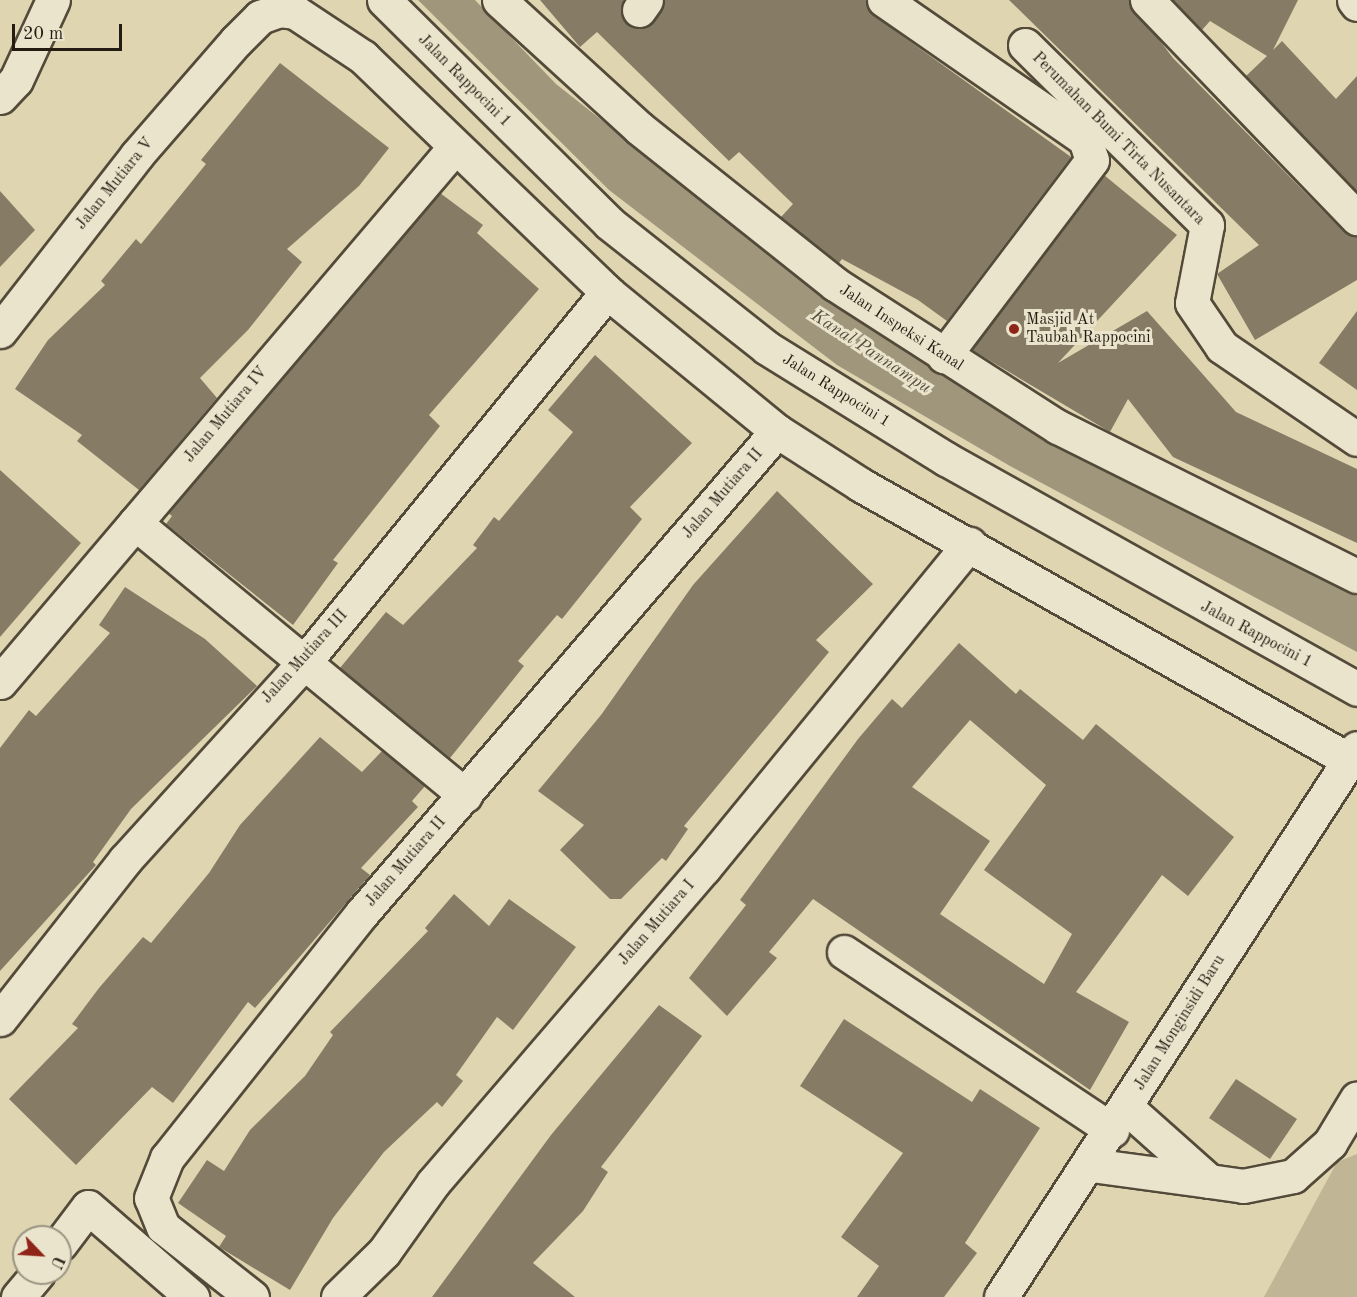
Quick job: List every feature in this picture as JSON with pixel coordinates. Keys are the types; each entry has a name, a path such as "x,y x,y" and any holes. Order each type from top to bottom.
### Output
{"street":[{"path":"0,97 16,80 53,0"},
{"name":"Jalan Rappocini 1","path":"384,0 609,223 767,348 946,459 1357,689"},
{"name":"Jalan Inspeksi Kanal","path":"499,0 727,202 835,284 1058,427 1357,576"},
{"path":"884,0 1085,139 1092,160 944,356"},
{"path":"1147,0 1357,218"},
{"path":"1354,0 1357,4"},
{"name":"Jalan Mutiara V","path":"0,331 136,156 236,41 260,17 279,10 315,22 410,99 454,148 607,292 777,431 969,544 1353,754"},
{"name":"Perumahan Bumi Tirta Nusantara","path":"1024,45 1207,225 1192,303 1222,347 1357,439"},
{"name":"Jalan Mutiara IV","path":"0,682 454,148"},
{"name":"Jalan Mutiara III","path":"0,1019 125,860 302,665 607,292"},
{"name":"Jalan Mutiara II","path":"252,1297 163,1227 151,1198 155,1181 229,1078 465,795 777,431"},
{"path":"135,523 302,665 465,795"},
{"name":"Jalan Mutiara I","path":"338,1297 384,1252 433,1183 711,859 969,544"},
{"name":"Jalan Monginsidi Baru","path":"1001,1297 1091,1165 1353,754"},
{"path":"844,952 1119,1119 1209,1181"},
{"path":"1091,1165 1243,1186 1293,1176 1330,1143 1357,1098"},
{"path":"72,1228 88,1207 192,1297"},
{"path":"18,1297 28,1285"}],"shaded area":[{"path":"1357,1154 1357,1297 1264,1297 1337,1162"}],"water":[{"name":"Kanal Pannampu","path":"418,0 475,0 556,84 830,300 1024,421 1357,596 1357,652 1010,466 837,365 609,190"}],"building":[{"path":"540,0 623,0 622,18 638,29 654,21 664,0 866,0 873,15 1071,157 947,321 918,300 842,259 839,263 781,217 793,204 739,152 729,161 597,32 580,47"},
{"path":"1009,0 1129,0 1173,58 1343,231 1357,236 1357,280 1255,340 1217,274 1259,245"},
{"path":"1173,0 1298,0 1273,50 1282,41 1336,99 1357,76 1357,191 1246,76 1267,56 1210,21 1202,30"},
{"path":"280,63 389,148 359,186 287,249 302,262 248,330 200,378 217,398 139,490 77,441 82,435 15,389 48,340 105,285 101,281 136,239 141,244 206,164 201,160"},
{"path":"1104,175 1177,235 1058,363 1147,311 1236,412 1357,469 1357,543 1173,457 1128,399 1110,432 972,350"},
{"path":"0,191 35,230 0,267"},
{"path":"440,193 483,225 477,233 539,289 429,415 440,426 333,560 338,563 293,625 166,524 172,516 168,513"},
{"path":"1357,311 1357,390 1319,363"},
{"path":"595,355 692,443 630,507 642,519 562,619 557,615 518,661 524,666 450,758 340,668 386,612 403,625 477,548 473,545 494,517 499,521 573,432 548,410"},
{"path":"0,470 81,543 0,637"},
{"path":"777,491 873,584 816,640 829,652 684,826 688,829 666,861 662,858 621,899 610,899 560,850 584,825 538,791 601,715 693,585"},
{"path":"125,587 205,639 257,686 131,809 93,862 96,865 0,971 0,748 29,710 36,716 110,633 99,625"},
{"path":"959,643 1016,694 1020,689 1083,740 1096,724 1234,837 1188,896 1162,875 1076,992 1129,1022 1090,1090 813,899 769,952 777,958 727,1016 689,978 746,905 740,900 858,739 892,699 902,708","holes":["970,720 1046,785 984,870 1072,934 1044,984 940,914 990,841 912,787"]},
{"path":"320,737 362,772 382,751 425,786 412,801 418,807 361,868 370,875 303,953 255,1008 248,1002 173,1103 152,1087 76,1165 9,1099 78,1028 72,1024 99,988 143,937 151,943 209,873 240,825"},
{"path":"454,894 489,926 509,899 576,947 513,1030 497,1017 456,1075 463,1081 442,1107 437,1102 384,1152 333,1218 290,1290 219,1247 226,1236 178,1203 207,1160 224,1171 250,1130 305,1076 333,1035 330,1032 428,931 425,928"},
{"path":"659,1005 702,1036 601,1167 608,1172 583,1211 533,1263 575,1297 432,1297 551,1135"},
{"path":"844,1019 972,1102 980,1089 1040,1128 965,1243 977,1253 944,1297 857,1297 879,1266 841,1237 903,1153 800,1086"},
{"path":"1236,1079 1297,1119 1270,1159 1209,1118"}],"place":[{"name":"Masjid At Taubah Rappocini","path":"1014,329"}]}
